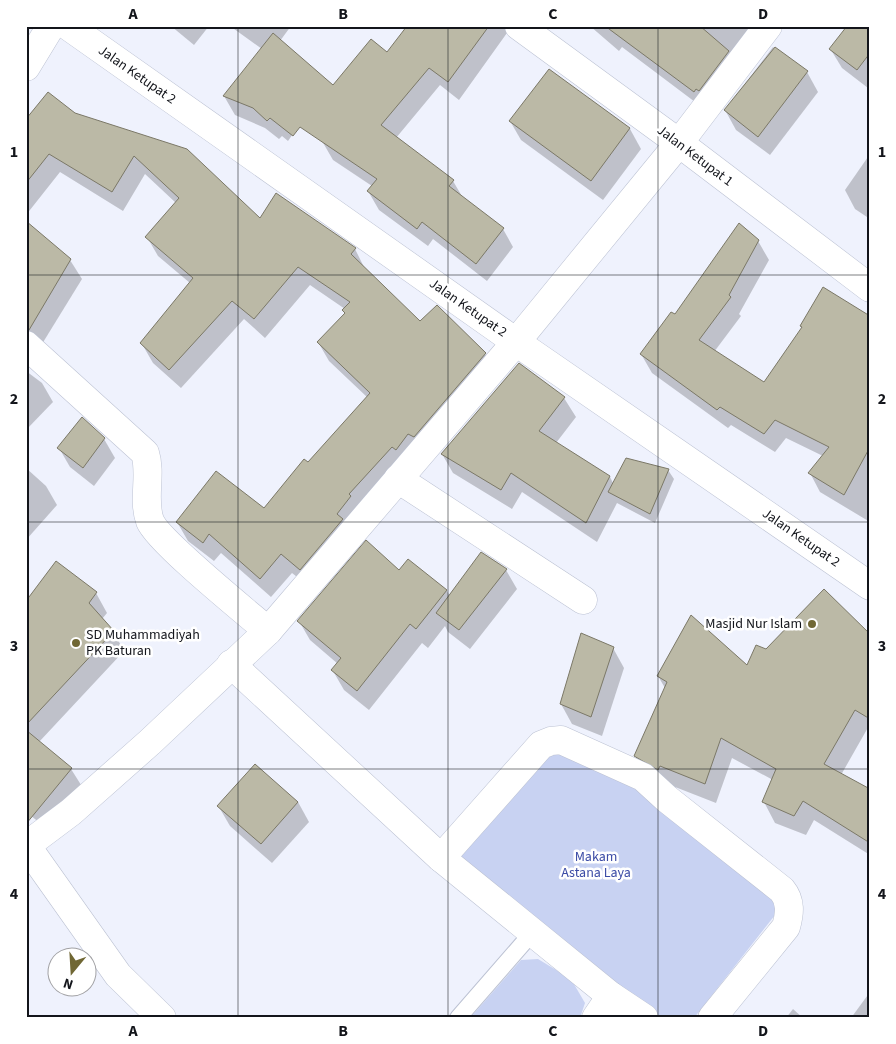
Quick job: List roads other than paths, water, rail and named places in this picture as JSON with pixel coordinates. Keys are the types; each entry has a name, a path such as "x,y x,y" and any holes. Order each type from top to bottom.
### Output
{"street":[{"path":"26,67 51,26"},
{"name":"Jalan Ketupat 2","path":"68,26 516,342 870,586"},
{"name":"Jalan Ketupat 1","path":"519,26 870,288"},
{"path":"162,1018 118,975 26,845 71,812 150,742 268,631 516,342 679,144 768,26"},
{"path":"26,345 145,453 149,465 147,506 155,531 268,631"},
{"path":"398,479 583,600"},
{"path":"231,664 441,858 611,996 644,1018"},
{"path":"441,858 541,745 561,740 642,777 782,890 788,901 790,909 786,927 712,1018"},
{"path":"596,1018 611,996"}],"lane":[{"path":"458,1018 532,933"}],"place":[{"name":"Masjid Nur Islam","path":"812,624"},
{"name":"SD Muhammadiyah PK Baturan","path":"76,643"}],"park label":[{"name":"Makam Astana Laya","path":"596,866"}]}
